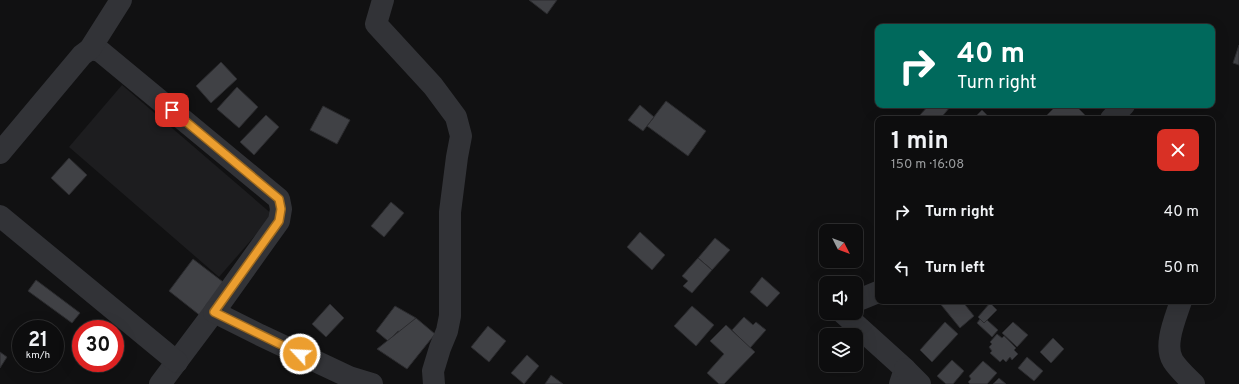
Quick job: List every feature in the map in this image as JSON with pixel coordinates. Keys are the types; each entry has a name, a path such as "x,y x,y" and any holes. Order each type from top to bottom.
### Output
{"street":[{"path":"0,153 82,55 90,49 121,0"},
{"path":"383,0 376,24 433,86 456,116 462,136 457,157 450,212 450,316 447,331 433,371 434,384"},
{"path":"90,49 100,51 279,199 281,209 279,221 160,384"},
{"path":"1114,116 1121,108"},
{"path":"0,216 177,362"},
{"path":"863,298 875,293"},
{"path":"1180,304 1171,329 1168,344 1172,360 1194,384"},
{"path":"214,312 349,377 372,384"},
{"path":"850,320 908,379"}],"shaded area":[{"path":"122,85 273,215 219,277 69,147"}],"building":[{"path":"529,0 557,0 547,14"},
{"path":"1239,45 1239,65 1233,63"},
{"path":"221,62 237,79 211,103 196,86"},
{"path":"237,87 258,107 239,128 217,109"},
{"path":"666,101 706,131 688,156 647,126"},
{"path":"640,105 654,117 643,131 628,120"},
{"path":"323,106 350,120 337,144 310,130"},
{"path":"926,108 949,108 942,116 920,115"},
{"path":"1054,108 1078,108 1086,116 1046,116"},
{"path":"982,110 988,116 976,116"},
{"path":"266,115 279,127 254,155 240,142"},
{"path":"69,158 87,175 69,195 51,178"},
{"path":"391,202 404,213 384,237 371,226"},
{"path":"640,232 665,255 652,270 627,247"},
{"path":"715,238 730,250 712,270 698,258"},
{"path":"698,258 712,270 692,293 683,286 688,281 682,276"},
{"path":"193,259 227,285 202,317 169,291"},
{"path":"762,277 780,293 767,307 750,292"},
{"path":"36,280 80,313 74,320 72,320 72,323 28,291"},
{"path":"330,304 344,318 326,337 312,324"},
{"path":"940,304 964,304 974,316 960,328"},
{"path":"989,304 997,310 984,323 978,317"},
{"path":"395,306 416,318 404,334 398,331 388,341 376,331"},
{"path":"692,306 714,325 696,346 674,326"},
{"path":"744,317 753,325 756,322 766,330 750,348 732,330"},
{"path":"416,318 435,334 407,369 377,349"},
{"path":"980,319 984,323 987,320 998,330 992,337 977,323"},
{"path":"945,322 958,334 932,362 920,350"},
{"path":"1013,322 1028,335 1017,347 1002,333"},
{"path":"726,325 755,352 724,384 719,384 707,373 724,354 710,341"},
{"path":"488,326 506,341 489,362 471,347"},
{"path":"997,334 1002,338 1004,336 1016,348 1014,350 1018,354 1012,360 1010,357 1006,362 1003,359 1000,362 990,353 992,351 989,347 992,344 990,342"},
{"path":"1053,338 1064,349 1051,363 1040,352"},
{"path":"0,352 7,357 0,368"},
{"path":"527,355 539,366 524,384 511,373"},
{"path":"1027,357 1043,371 1034,381 1018,368"},
{"path":"952,360 964,371 953,384 946,384 937,376"},
{"path":"983,361 997,373 987,384 970,384 968,382 971,379 969,376"},
{"path":"551,375 563,384 545,384"},
{"path":"999,378 1006,384 993,384"}],"route":[{"path":"172,110 279,199 281,209 279,221 214,312 300,354"}]}
